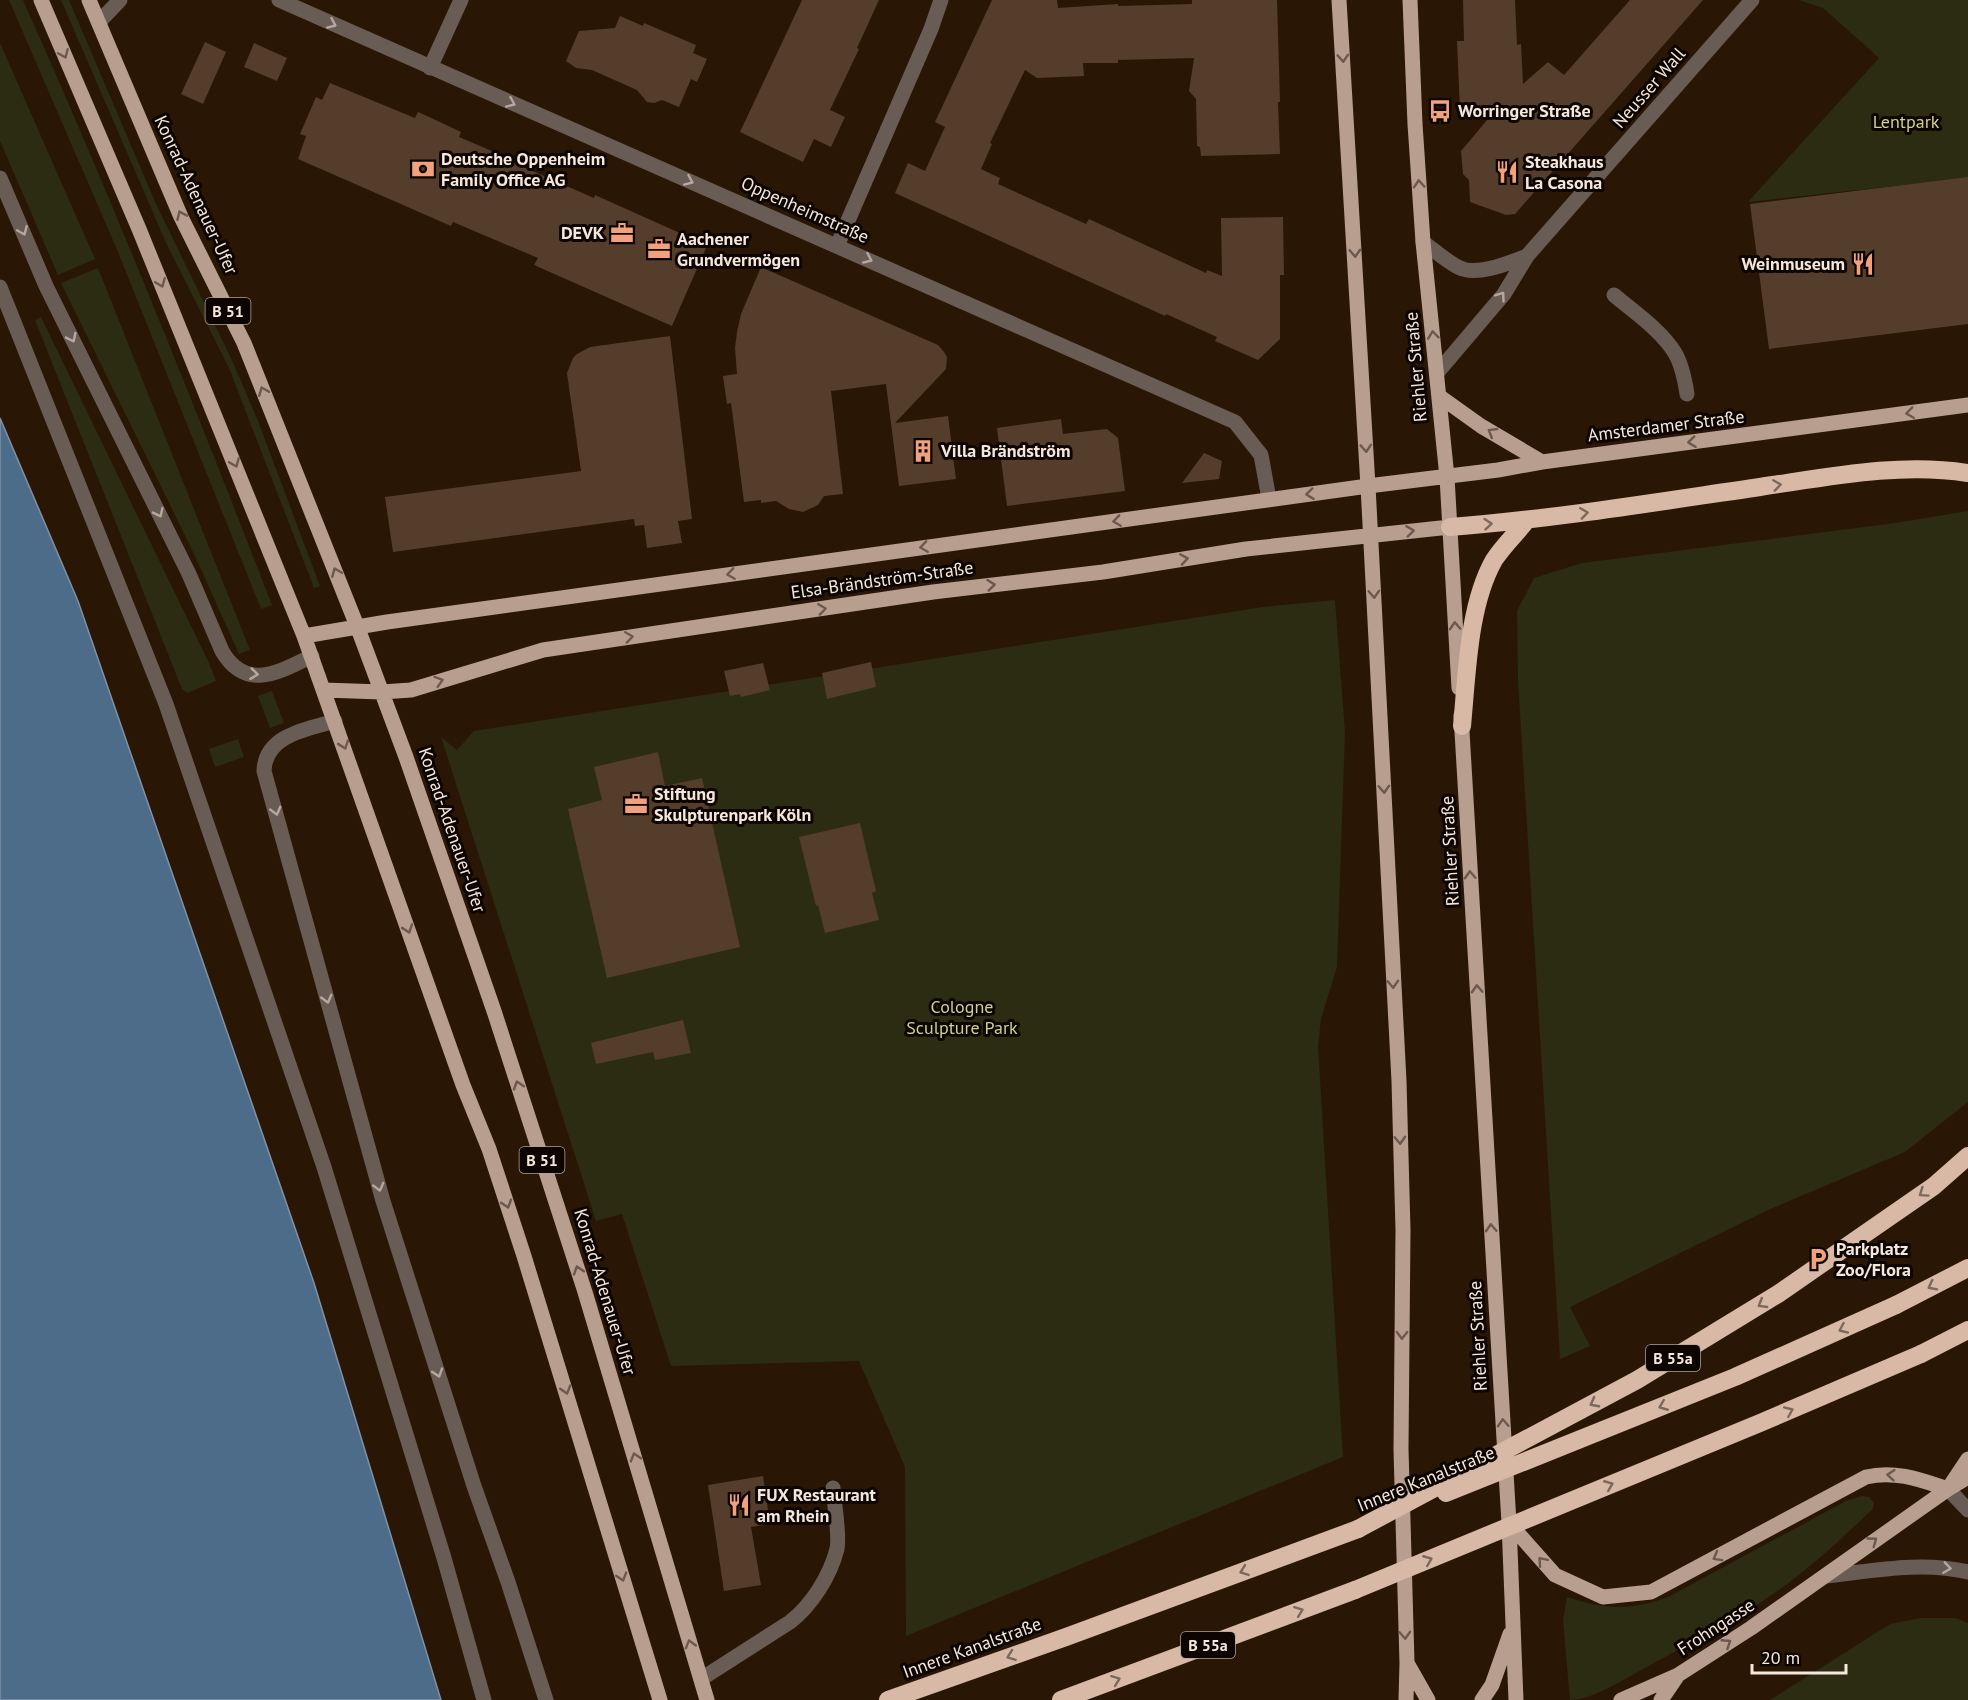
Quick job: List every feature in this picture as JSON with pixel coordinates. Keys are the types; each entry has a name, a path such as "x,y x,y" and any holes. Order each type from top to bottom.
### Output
{"highway":[{"path":"1450,527 1526,521 1853,474 1925,469 1968,473"},
{"path":"1462,726 1472,635 1481,594 1495,560 1526,521"},
{"name":"B 55a","path":"1358,1529 1637,1380 1778,1294 1934,1186 1968,1156"},
{"name":"Innere Kanalstraße","path":"888,1700 1358,1529 1735,1377 1896,1305 1968,1268"},
{"name":"B 55a","path":"1061,1700 1355,1590 1760,1423 1921,1353 1968,1330"}],"main road":[{"name":"B 51","path":"40,0 139,229 312,656 463,1085 489,1149 660,1700"},
{"name":"Konrad-Adenauer-Ufer","path":"89,0 181,217 244,343 382,692 494,1011 585,1292 707,1700"},
{"path":"1339,0 1371,536 1399,1081 1403,1230 1401,1449 1406,1700"},
{"name":"Riehler Straße","path":"1410,0 1423,242 1450,527 1509,1523 1516,1700"},
{"path":"1438,396 1481,426 1542,462"},
{"name":"Amsterdamer Straße","path":"1368,486 1968,405"},
{"name":"Elsa-Brändström-Straße","path":"304,636 357,626 1368,486"},
{"name":"Elsa-Brändström-Straße","path":"324,690 382,692 411,690 543,650 933,592 1103,572 1246,549 1450,527"},
{"path":"1509,1523 1555,1575 1603,1597 1651,1592 1866,1477 1880,1474 1907,1476 1948,1489 1968,1459"},
{"name":"Frohngasse","path":"1621,1700 1678,1675 1968,1477"},
{"path":"1482,1700 1492,1685 1513,1626"},
{"path":"1407,1663 1428,1700"},
{"path":"1661,1700 1678,1675"}],"street":[{"path":"99,22 120,0"},
{"name":"Oppenheimstraße","path":"279,0 1235,422 1261,455 1269,500"},
{"path":"430,68 461,0"},
{"path":"837,246 931,29 941,0"},
{"name":"Neusser Wall","path":"1437,373 1504,294 1527,256 1752,0"},
{"path":"0,178 46,286 189,574 229,663 248,675 267,675 312,656"},
{"name":"Neusser Wall","path":"1423,242 1460,269 1466,270 1501,266 1527,256"},
{"path":"0,287 166,704 193,780 324,1167 444,1558 484,1700"},
{"path":"1614,295 1656,332 1675,353 1687,394"},
{"path":"335,721 301,731 279,742 267,754 264,771 383,1201 474,1486 508,1581 546,1700"},
{"path":"701,1679 790,1623 801,1614 825,1581 838,1547 833,1488"},
{"path":"1948,1489 1968,1510"},
{"path":"1826,1576 1911,1566 1968,1572"}],"green space":[{"path":"9,0 23,0 56,75 151,301 272,605 261,609 118,252"},
{"path":"61,0 69,0 156,204 231,358 258,421 320,586 314,588 229,368 167,245"},
{"name":"Lentpark","path":"1799,0 1968,0 1968,178 1748,202 1879,58 1823,8"},
{"path":"0,43 95,259 58,275 0,141"},
{"path":"98,268 250,650 239,654 195,556 61,283"},
{"path":"41,317 216,681 187,693 182,689 35,320"},
{"path":"1968,511 1968,1102 1905,1152 1768,1210 1570,1307 1590,1346 1560,1359 1518,681 1517,611 1534,578 1582,563 1895,523"},
{"name":"Cologne Sculpture Park","path":"1335,600 1345,732 1337,967 1321,1019 1318,1046 1343,1457 906,1636 905,1467 859,1361 671,1366 622,1214 596,1221 441,737 457,750 474,731 1263,607"},
{"path":"272,691 284,723 270,728 258,696"},
{"path":"238,739 244,757 215,767 209,749"},
{"path":"1862,1496 1869,1497 1874,1503 1873,1509 1783,1587 1733,1619 1618,1683 1588,1697 1570,1700 1563,1620 1567,1597 1618,1607 1656,1601 1670,1596 1846,1501"},
{"path":"1920,1618 1956,1618 1968,1623 1968,1700 1770,1700 1890,1624"}],"water":[{"path":"0,418 78,601 314,1283 441,1700 0,1700"}],"building":[{"path":"802,0 879,0 830,110 845,117 831,147 814,139 803,162 740,132"},
{"path":"992,0 1057,0 1058,8 1118,4 1118,6 1192,4 1192,0 1277,0 1280,154 1201,156 1200,147 1197,146 1196,99 1189,91 1194,58 1118,60 1118,63 1083,63 1084,76 1037,78 1025,70 990,143 992,144 981,169 1000,178 998,184 1086,224 1089,219 1206,273 1207,270 1222,276 1221,218 1283,217 1284,275 1280,275 1280,339 1258,360 1215,341 1217,337 1166,314 1165,316 895,193 908,163 925,171 945,127 935,122"},
{"path":"1463,0 1515,0 1517,45 1521,44 1523,84 1548,62 1564,75 1630,0 1703,0 1515,214 1506,215 1470,202 1469,180 1463,174 1461,151 1493,113 1460,112 1457,41 1464,41"},
{"path":"620,16 643,26 644,23 696,45 693,53 707,59 697,82 691,79 679,107 662,100 654,103 647,102 637,90 592,70 576,68 566,61 579,31 615,28"},
{"path":"205,42 226,52 203,104 181,94"},
{"path":"254,43 287,58 277,81 244,67"},
{"path":"330,83 415,118 418,112 461,132 459,137 594,198 595,195 682,234 680,236 706,248 672,326 534,265 538,258 453,222 451,226 298,159 306,136 300,134 316,97 322,100"},
{"name":"Weinmuseum","path":"1968,177 1968,324 1769,349 1750,204"},
{"path":"761,267 938,345 947,357 946,369 895,423 948,416 956,479 899,486 886,384 831,391 843,494 824,496 818,505 803,512 789,509 776,501 744,502 731,403 727,404 723,376 737,374 735,348 741,314"},
{"path":"670,336 692,519 678,521 682,543 647,548 644,525 635,526 634,519 393,552 385,497 581,471 567,373 573,358 590,347"},
{"path":"1061,419 1063,434 1107,429 1118,438 1125,491 1007,506 997,428"},
{"path":"1204,453 1222,461 1219,479 1182,483"},
{"path":"871,662 876,687 827,699 822,673"},
{"path":"763,663 770,690 741,697 740,694 730,696 724,671"},
{"path":"658,752 665,786 702,778 740,947 607,978 568,809 602,800 594,767"},
{"path":"860,823 876,891 872,893 879,920 825,933 799,837"},
{"path":"683,1020 691,1053 655,1060 653,1052 596,1064 591,1043"},
{"name":"FUX Restaurant am Rhein","path":"763,1476 770,1524 751,1527 761,1585 724,1591 708,1485"}],"place":[{"name":"Worringer Straße","path":"1440,111"},
{"name":"Deutsche Oppenheim Family Office AG","path":"423,169"},
{"name":"Steakhaus La Casona","path":"1507,172"},
{"name":"DEVK","path":"622,233"},
{"name":"Aachener Grundvermögen","path":"659,249"},
{"name":"Weinmuseum","path":"1863,264"},
{"name":"Villa Brändström","path":"923,451"},
{"name":"Stiftung Skulpturenpark Köln","path":"636,804"},
{"name":"Parkplatz Zoo/Flora","path":"1818,1259"},
{"name":"FUX Restaurant am Rhein","path":"739,1505"}]}
